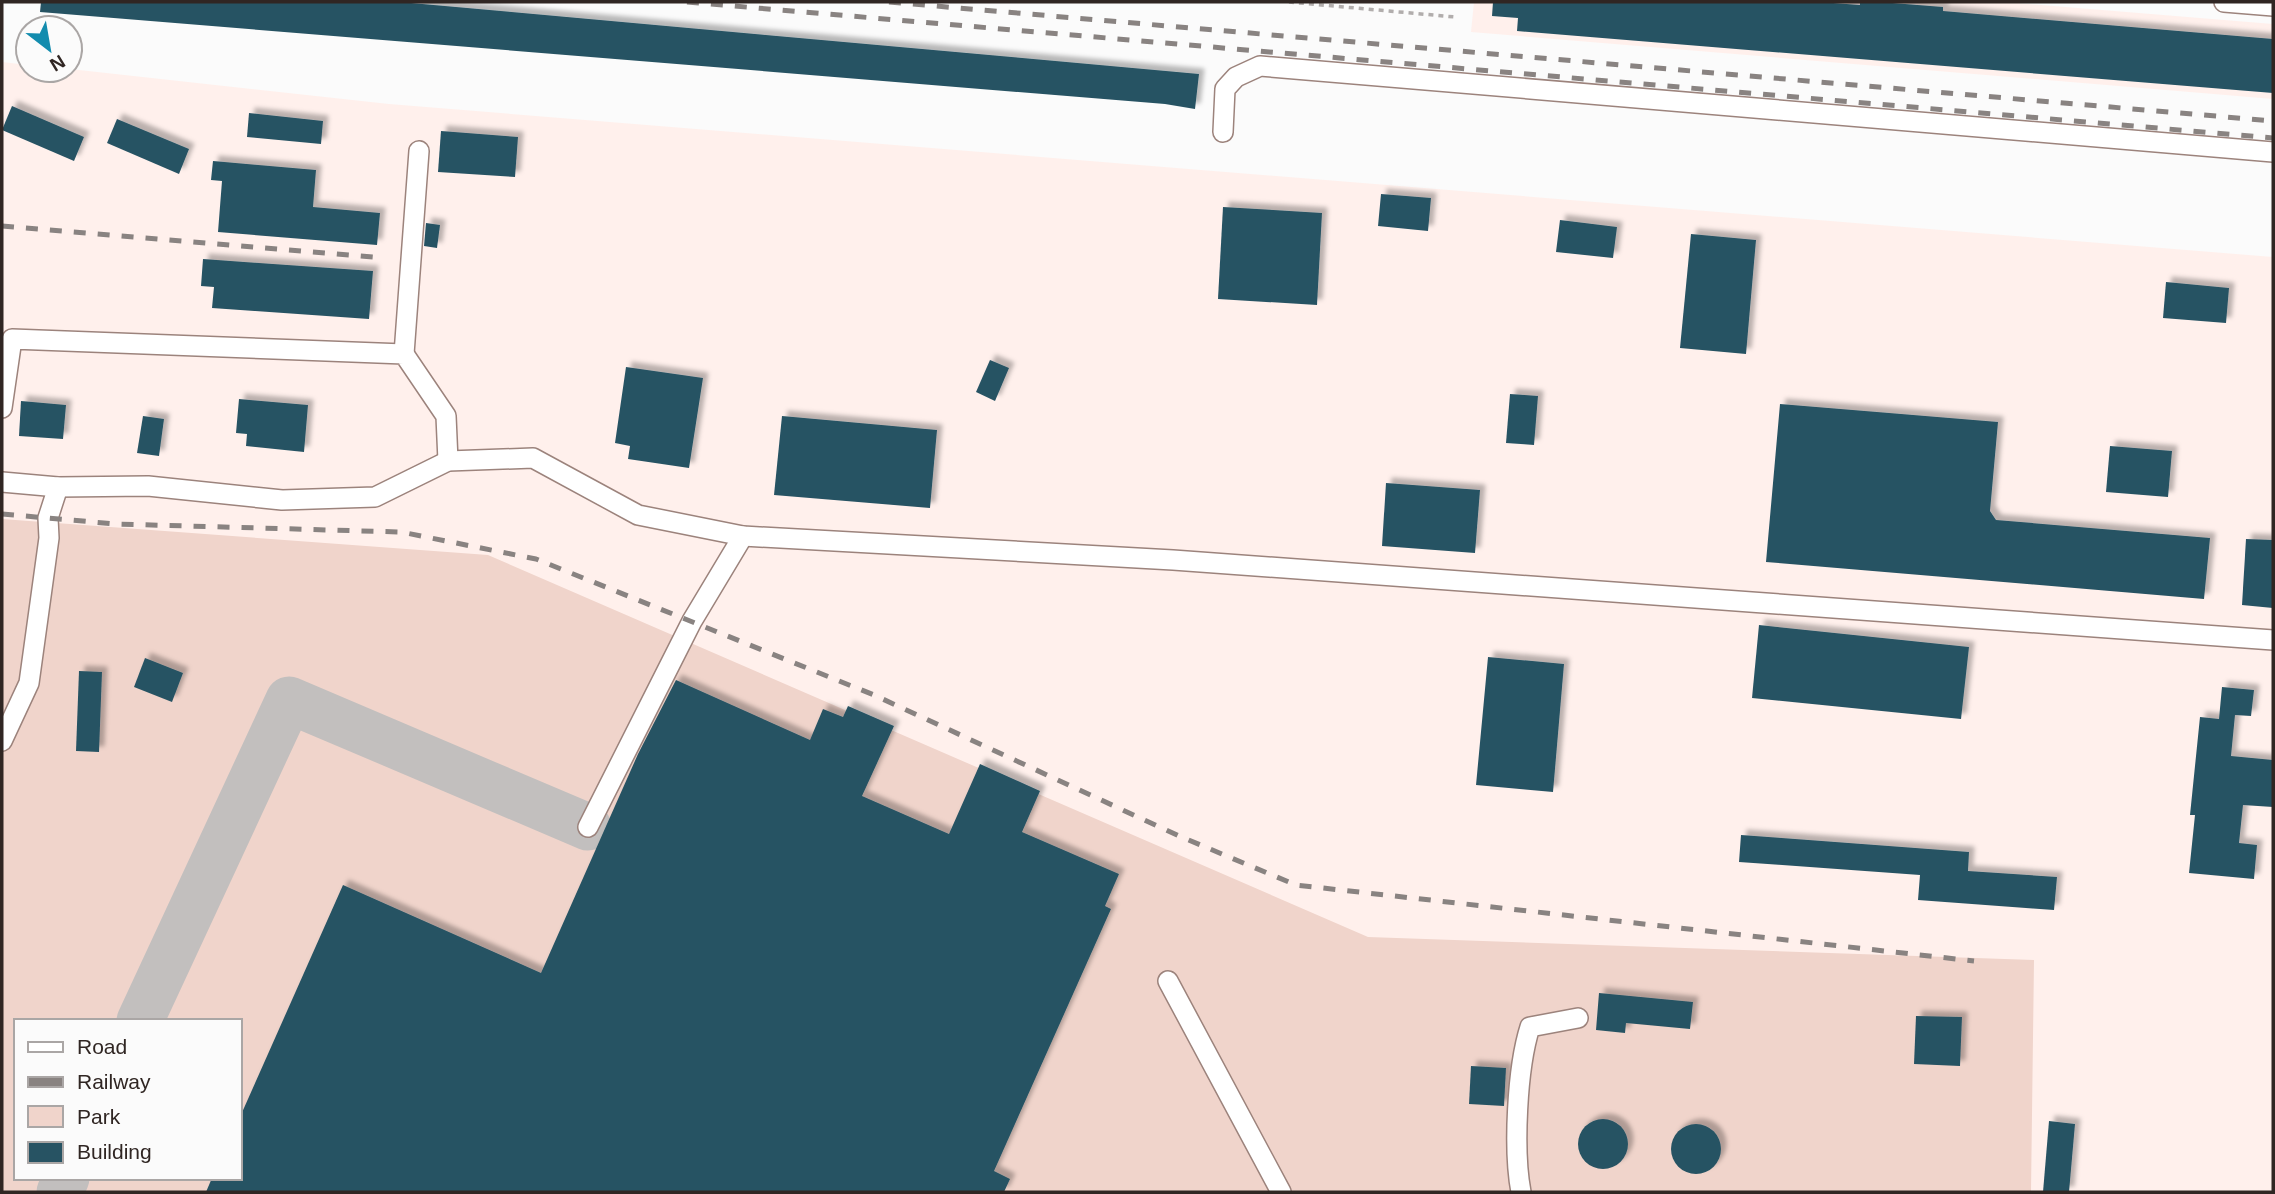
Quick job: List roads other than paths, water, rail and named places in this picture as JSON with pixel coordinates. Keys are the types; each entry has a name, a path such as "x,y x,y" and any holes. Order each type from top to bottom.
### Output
{"street":[{"path":"2224,2 2273,6"},
{"path":"1223,132 1225,89 1236,77 1260,66 2273,152"},
{"path":"419,151 404,354 446,416 449,461"},
{"path":"2,408 12,339 404,354"},
{"path":"2,482 58,487 148,486 282,500 375,497 449,461 533,458 638,515 743,536 1173,560 2273,640"},
{"path":"2,741 29,683 49,538 48,518 58,487"},
{"path":"588,827 692,621 743,536"},
{"path":"1168,981 1281,1192"},
{"path":"1521,1192 1517,1171 1523,1050 1526,1039 1530,1027 1578,1018"}],"railway":[{"path":"687,2 2273,138"},
{"path":"889,2 2273,121"},
{"path":"2,226 373,257"},
{"path":"2,514 116,524 401,532 536,559 874,695 1179,836 1296,885 1974,961"}]}
